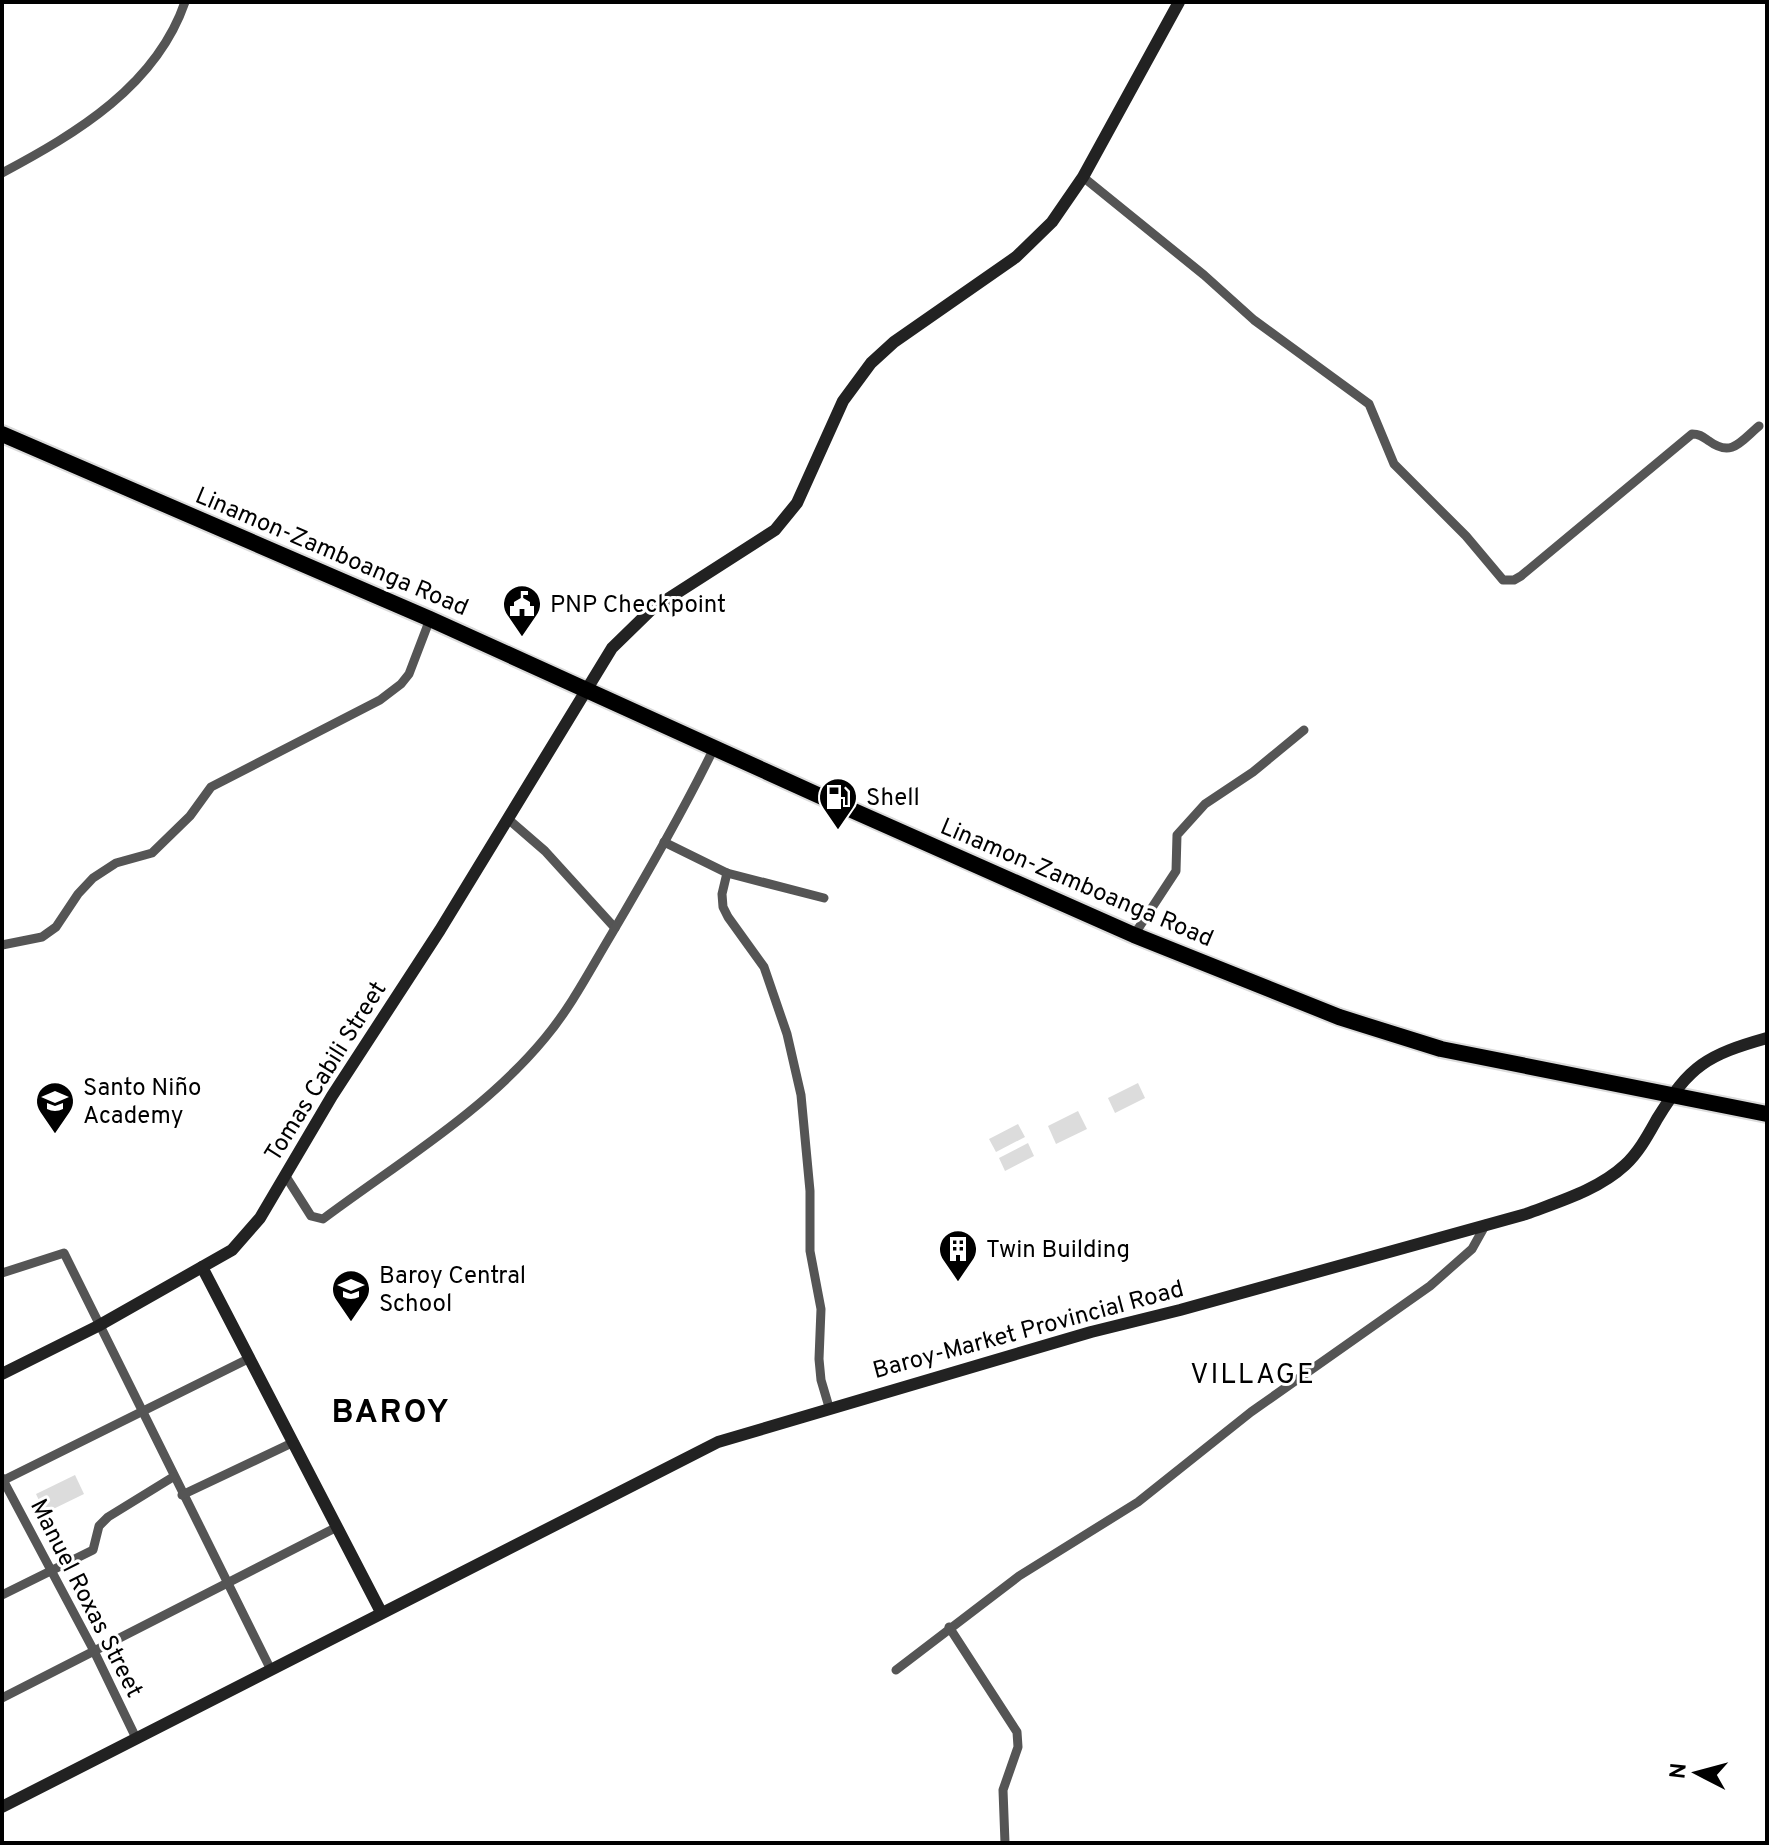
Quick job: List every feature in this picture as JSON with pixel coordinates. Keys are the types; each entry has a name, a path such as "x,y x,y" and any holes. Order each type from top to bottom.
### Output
{"highway":[{"name":"Linamon-Zamboanga Road","path":"2,434 430,619 1134,935 1368,1028 1441,1049 1767,1114"}],"street":[{"path":"2,173 110,107 156,58 176,29 185,2"},
{"name":"Tomas Cabili Street","path":"2,1374 98,1326 232,1250 248,1234 332,1096 408,981 612,648 641,618 775,530 797,503 843,401 871,363 894,342 1031,244 1052,222 1083,177 1179,2"},
{"path":"1083,177 1204,275 1254,320 1369,404 1392,461 1466,536 1503,580 1521,576 1692,434 1699,434 1718,448 1728,449 1759,426"},
{"path":"2,945 42,937 56,927 93,878 116,863 152,853 190,816 211,787 380,700 409,674 430,619"},
{"path":"1134,935 1176,871 1177,835 1205,804 1253,772 1304,730"},
{"path":"285,1175 311,1216 323,1219 435,1140 474,1108 545,1039 615,928 714,748"},
{"path":"508,819 545,851 615,928"},
{"path":"664,842 727,873 824,898"},
{"path":"727,873 722,894 723,907 764,967 787,1034 801,1095 810,1191 810,1251 821,1309 819,1359 829,1407"},
{"name":"Baroy-Market Provincial Road","path":"2,1807 718,1442 1091,1332 1537,1210 1571,1197 1605,1181 1626,1164 1642,1145 1689,1072 1726,1049 1767,1038"},
{"path":"896,1670 1019,1576 1138,1502 1251,1412 1430,1286 1472,1249 1486,1224"},
{"path":"2,1273 64,1253 270,1668"},
{"path":"202,1267 381,1612"},
{"path":"2,1479 142,1414 250,1358"},
{"path":"182,1495 294,1442"},
{"path":"2,1595 93,1550 99,1526 108,1517 173,1477"},
{"name":"Manuel Roxas Street","path":"2,1479 94,1651 136,1738"},
{"path":"2,1698 337,1527"},
{"path":"949,1627 1017,1732 1018,1747 1003,1784 1005,1843"}],"shaded area":[{"path":"1138,1083 1145,1098 1115,1113 1108,1098"},
{"path":"1078,1111 1087,1129 1056,1144 1048,1126"},
{"path":"1018,1124 1025,1137 996,1152 989,1139"},
{"path":"1028,1143 1034,1156 1005,1171 999,1158"},
{"path":"75,1475 84,1494 45,1513 36,1494"}],"place":[{"name":"PNP Checkpoint","path":"522,638"},
{"name":"Shell","path":"838,831"},
{"name":"Santo Niño Academy","path":"55,1135"},
{"name":"Twin Building","path":"958,1283"},
{"name":"Baroy Central School","path":"351,1323"}],"district":[{"name":"VILLAGE","path":"1253,1373"},
{"name":"BAROY","path":"391,1411"}]}
